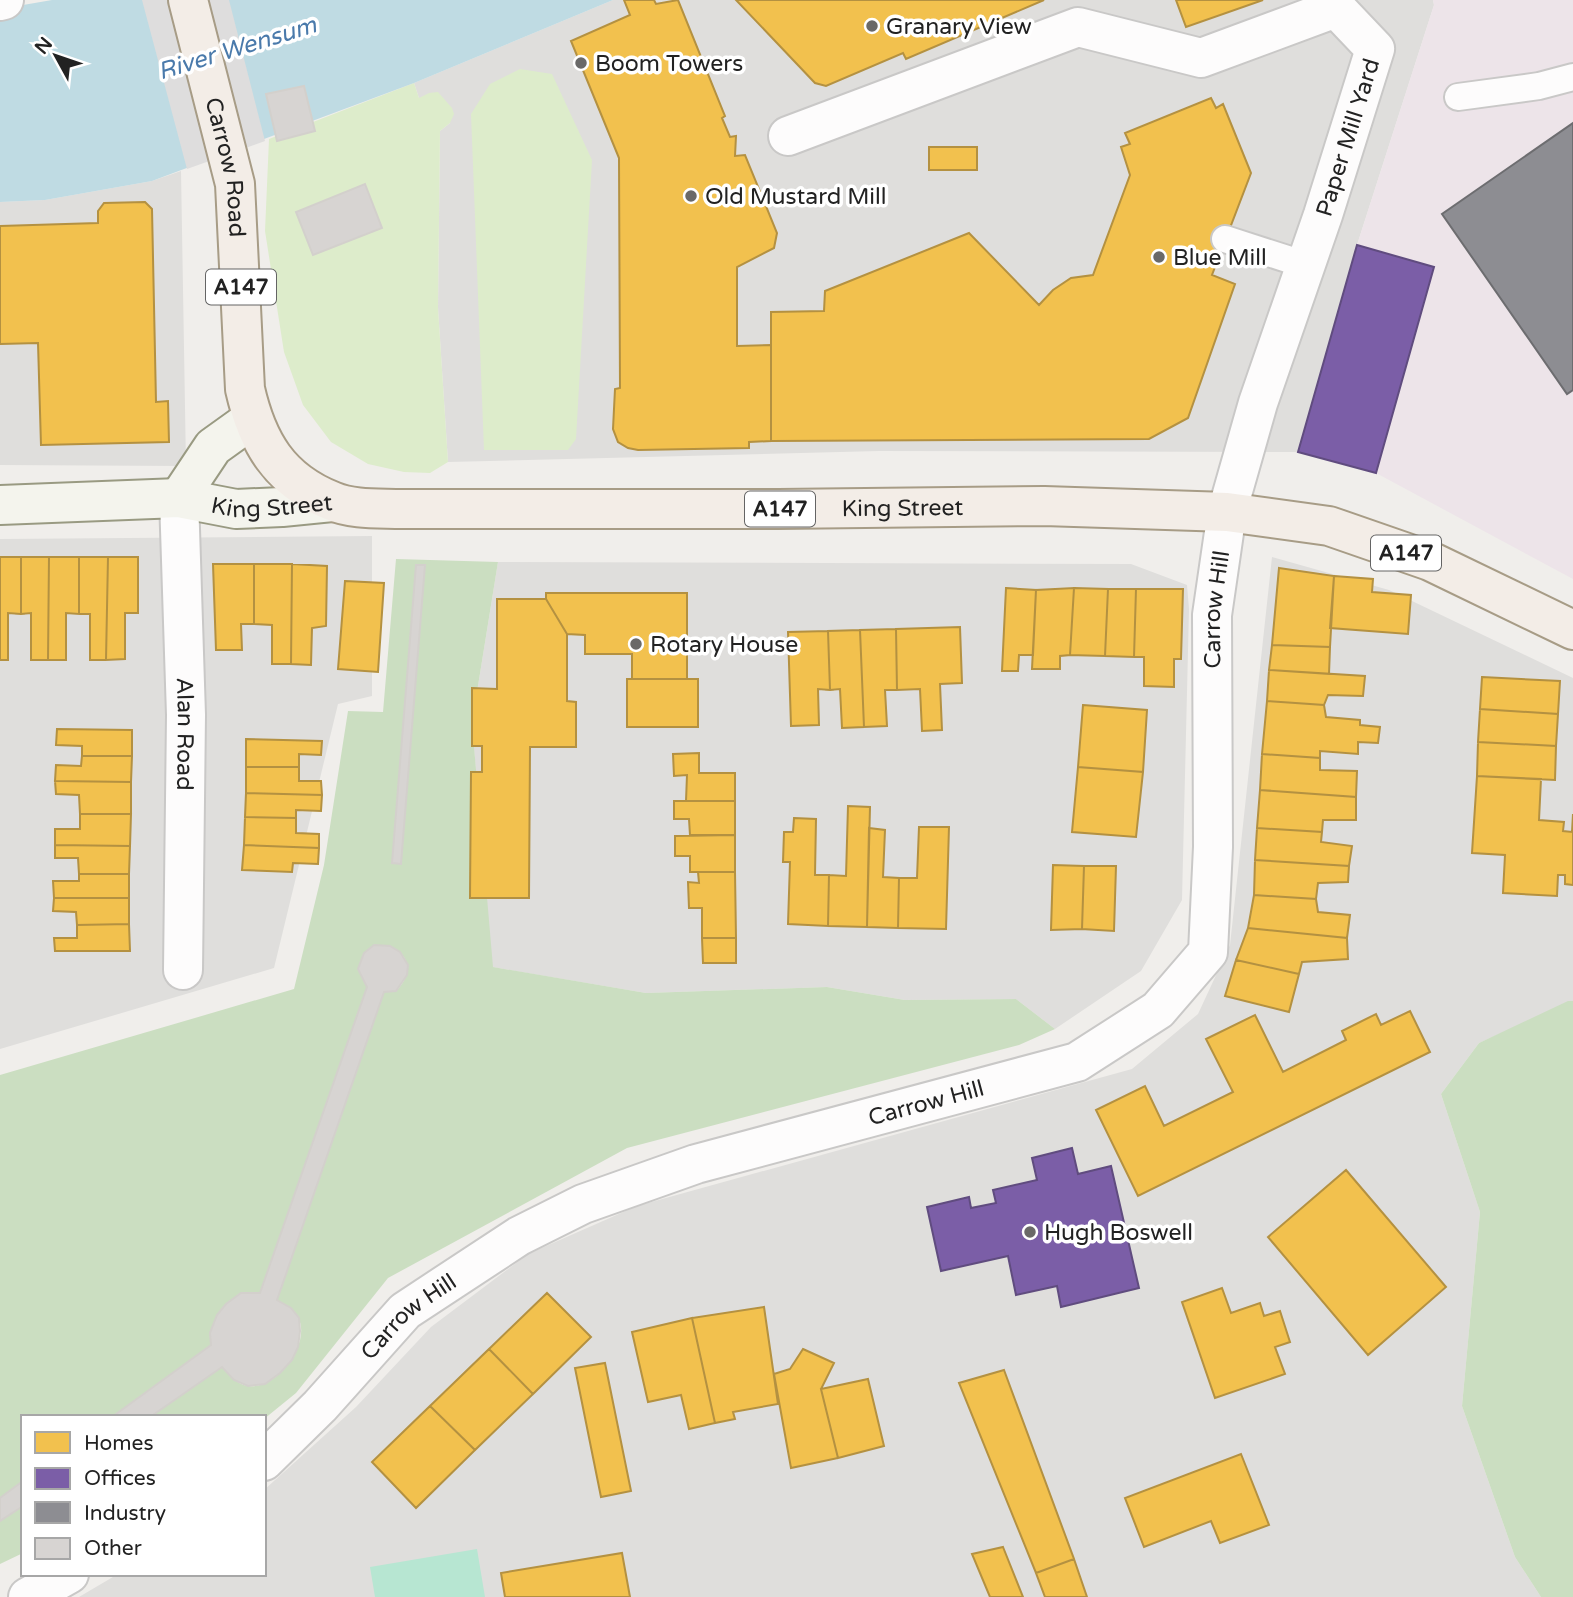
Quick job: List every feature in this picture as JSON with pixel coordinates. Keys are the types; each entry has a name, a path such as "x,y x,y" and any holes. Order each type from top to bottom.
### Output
{"main road":[{"name":"Carrow Road","path":"188,0 235,184 246,389 252,419 271,458 295,481 332,502"},
{"name":"King Street","path":"332,502 358,507 402,509 1044,506 1227,512 1342,530 1430,561 1573,629"}],"street":[{"name":"Paper Mill Yard","path":"788,136 1078,27 1201,58 1336,8 1375,50 1306,265 1258,403 1227,512"},
{"path":"179,498 213,447 252,419"},
{"name":"King Street","path":"0,505 179,498 236,509 332,502"},
{"name":"Alan Road","path":"179,498 186,715 183,970"},
{"name":"Carrow Hill","path":"266,1459 320,1406 405,1311 519,1236 565,1211 696,1164 1077,1062 1158,1010 1208,952 1213,847 1212,615 1227,512"},
{"path":"28,1597 65,1576"}],"lane":[{"path":"1458,97 1539,86 1573,76"},
{"path":"1225,239 1306,265"}],"shaded area":[{"path":"613,0 1433,0 1434,5 1357,245 1298,452 879,451 448,462 438,308 440,131 450,123 419,98 414,83"},
{"path":"1433,0 1573,0 1573,579 1376,473 1298,452 1357,245 1434,5"},
{"path":"181,171 186,466 0,465 0,202 45,200 152,181"},
{"path":"372,536 372,696 338,704 274,968 0,1049 0,539"},
{"path":"1272,557 1389,590 1573,678 1573,1001 1479,1043 1441,1094 1480,1212 1462,1406 1515,1557 1541,1597 79,1597 115,1576 266,1576 266,1488 356,1407 431,1327 528,1254 637,1206 1132,1069 1198,1014 1230,945"},
{"path":"498,562 1131,564 1187,585 1189,609 1182,900 1141,971 1055,1029 1016,999 905,1000 827,987 646,993 492,967 472,723"}],"green space":[{"path":"520,69 552,74 592,160 576,439 568,450 484,450 471,114 490,84"},
{"path":"414,83 419,98 438,92 454,114 450,123 440,131 438,308 448,462 430,473 404,472 368,464 331,442 303,405 284,352 265,231 269,139"},
{"path":"396,559 498,562 472,723 493,967 646,993 827,987 905,1000 1016,999 1055,1029 1019,1045 627,1148 388,1278 296,1393 266,1417 266,1415 153,1415 222,1367 233,1379 248,1386 270,1381 289,1363 296,1351 301,1328 298,1317 292,1309 277,1300 384,992 396,991 406,974 405,959 400,953 385,945 374,945 365,953 359,965 358,969 367,987 260,1293 249,1293 231,1300 217,1315 213,1324 211,1345 115,1415 21,1415 21,1482 0,1498 0,1075 294,989 324,865 348,711 383,712","holes":["416,565 425,566 401,864 392,863"]},
{"path":"1573,1001 1573,1597 1541,1597 1515,1557 1462,1406 1480,1212 1441,1094 1479,1043"},
{"path":"21,1507 21,1554 0,1564 0,1521"},
{"path":"477,1549 485,1597 375,1597 370,1567"}],"water":[{"name":"River Wensum","path":"52,0 613,0 414,83 152,181 45,200 0,202 0,9"}],"pier":[{"path":"142,0 229,0 265,141 187,169"}],"building: Homes":[{"name":"Old Mustard Mill","path":"624,0 654,0 656,4 678,0 725,116 722,118 730,137 736,136 735,156 745,155 777,233 774,248 737,267 737,346 771,345 771,441 749,442 749,448 638,450 618,442 613,429 615,389 620,388 619,158 571,41 630,15"},
{"name":"Granary View","path":"736,0 1044,0 906,59 903,53 826,86 815,83"},
{"path":"1176,0 1263,0 1186,27"},
{"name":"Blue Mill","path":"1211,98 1216,108 1223,104 1251,173 1212,275 1235,284 1188,418 1149,439 771,441 771,312 824,311 825,291 969,233 1039,305 1053,290 1071,278 1093,275 1130,175 1121,147 1130,144 1125,133"},
{"path":"929,147 977,147 977,170 929,170"},
{"path":"145,202 152,209 156,402 168,401 169,442 41,445 38,343 0,344 0,226 98,223 98,211 104,203"},
{"path":"0,557 21,557 21,614 8,613 8,660 0,660"},
{"path":"21,557 49,557 48,660 31,660 31,613 21,614"},
{"path":"49,557 79,557 79,614 66,613 66,660 48,660"},
{"path":"79,557 108,557 106,660 90,660 90,614 79,614"},
{"path":"108,557 138,557 138,613 125,613 125,659 106,660"},
{"path":"213,564 254,564 254,624 241,624 242,650 216,650"},
{"path":"254,564 292,564 291,664 272,664 272,625 254,624"},
{"path":"292,564 327,566 326,626 312,628 311,665 291,664"},
{"path":"1279,568 1334,576 1330,647 1272,645"},
{"path":"1334,576 1373,579 1372,592 1411,595 1408,634 1330,628"},
{"path":"345,581 384,583 378,672 338,669"},
{"path":"1006,588 1036,590 1033,655 1019,655 1018,671 1002,671"},
{"path":"1074,588 1070,655 1060,656 1060,669 1032,669 1036,590"},
{"path":"1074,588 1108,589 1105,656 1070,655"},
{"path":"1108,589 1136,589 1134,657 1105,656"},
{"path":"1136,589 1183,589 1181,659 1174,659 1174,687 1144,686 1144,657 1134,657"},
{"name":"Rotary House","path":"546,593 687,593 687,679 632,679 632,654 585,654 585,635 567,634 546,599"},
{"path":"497,599 546,599 567,634 567,701 576,702 576,747 530,747 529,898 470,898 471,772 482,772 482,746 472,746 472,688 497,689"},
{"path":"960,627 962,683 940,684 942,730 922,731 920,689 897,690 896,629"},
{"path":"896,629 897,690 885,690 887,726 864,727 860,630"},
{"path":"860,630 864,727 842,728 840,689 830,690 828,631"},
{"path":"828,631 830,690 818,689 819,725 791,726 788,632"},
{"path":"1272,645 1330,647 1329,674 1269,670"},
{"path":"1269,670 1365,676 1363,696 1328,695 1324,705 1267,701"},
{"path":"1482,677 1560,681 1558,714 1480,709"},
{"path":"627,679 698,679 698,727 627,727"},
{"path":"1267,701 1324,705 1326,717 1360,720 1360,725 1380,727 1378,743 1358,742 1358,754 1320,751 1320,758 1262,754"},
{"path":"1083,705 1147,710 1143,772 1078,767"},
{"path":"1480,709 1558,714 1556,746 1478,742"},
{"path":"57,729 132,730 132,756 82,756 82,746 56,745"},
{"path":"246,739 322,741 321,755 299,754 299,767 246,767"},
{"path":"1478,742 1556,746 1555,780 1477,776"},
{"path":"699,753 699,773 735,773 735,801 686,801 687,775 674,776 673,754"},
{"path":"1262,754 1320,758 1320,770 1357,771 1356,797 1260,790"},
{"path":"82,756 132,756 131,782 55,781 56,765 81,766"},
{"path":"246,767 299,767 299,781 321,781 322,795 246,793"},
{"path":"1078,767 1143,772 1136,837 1072,832"},
{"path":"1477,776 1541,779 1539,820 1564,822 1563,831 1572,832 1573,814 1573,885 1565,884 1565,875 1558,875 1557,896 1503,893 1505,855 1472,853"},
{"path":"55,781 131,782 131,814 80,814 79,795 56,794"},
{"path":"1260,790 1356,797 1356,820 1323,820 1322,832 1257,828"},
{"path":"246,793 322,795 321,811 296,810 296,818 245,817"},
{"path":"674,801 735,801 735,835 690,835 689,819 674,819"},
{"path":"848,806 870,807 867,927 828,926 829,875 846,876"},
{"path":"80,814 131,814 130,846 55,845 55,829 80,829"},
{"path":"245,817 296,818 296,833 319,834 319,848 244,845"},
{"path":"794,818 816,819 815,875 829,875 828,926 788,924 790,862 783,862 784,832 793,832"},
{"path":"919,827 949,827 946,929 898,928 899,878 917,878"},
{"path":"869,828 885,830 883,877 899,878 898,928 867,927"},
{"path":"1257,828 1322,832 1321,842 1352,846 1349,866 1255,860"},
{"path":"735,835 735,872 690,872 690,856 675,856 675,836"},
{"path":"55,845 130,846 129,874 79,874 78,858 55,858"},
{"path":"244,845 319,848 318,864 293,863 292,872 242,870"},
{"path":"1255,860 1349,866 1348,882 1318,883 1316,899 1254,895"},
{"path":"1053,865 1084,866 1082,929 1051,930"},
{"path":"1084,866 1116,866 1114,931 1082,929"},
{"path":"698,872 735,872 736,938 702,938 702,908 689,908 688,882 699,883"},
{"path":"79,874 129,874 129,898 54,898 53,881 79,881"},
{"path":"1254,895 1316,899 1318,912 1350,915 1347,938 1248,928"},
{"path":"54,898 129,898 129,924 77,925 76,912 53,911"},
{"path":"129,924 130,951 55,951 54,938 77,938 77,925"},
{"path":"1248,928 1347,938 1348,959 1302,962 1299,974 1236,960"},
{"path":"702,938 736,938 736,963 703,963"},
{"path":"1236,960 1299,974 1289,1012 1225,996"},
{"path":"1410,1011 1430,1052 1138,1196 1096,1110 1145,1086 1164,1126 1233,1092 1206,1039 1255,1015 1283,1072 1346,1040 1342,1031 1376,1014 1381,1025"},
{"path":"1346,1170 1446,1287 1368,1355 1268,1237"},
{"path":"1222,1288 1231,1313 1260,1303 1264,1316 1280,1311 1290,1342 1275,1347 1285,1374 1215,1398 1182,1302"},
{"path":"547,1293 591,1337 533,1394 489,1349"},
{"path":"764,1307 778,1404 733,1412 735,1419 715,1423 692,1318"},
{"path":"692,1318 715,1423 689,1429 681,1395 648,1402 632,1332"},
{"path":"489,1349 533,1394 475,1450 430,1406"},
{"path":"803,1349 834,1363 821,1389 838,1458 791,1468 774,1374 790,1369"},
{"path":"605,1363 631,1491 601,1497 575,1368"},
{"path":"1004,1370 1074,1559 1036,1573 959,1383"},
{"path":"868,1379 884,1446 838,1458 821,1389"},
{"path":"430,1406 475,1450 416,1508 372,1462"},
{"path":"1241,1454 1269,1525 1220,1543 1211,1521 1144,1547 1125,1498"},
{"path":"1003,1547 1023,1597 990,1597 972,1554"},
{"path":"622,1553 630,1597 505,1597 501,1573"},
{"path":"1074,1559 1087,1597 1045,1597 1036,1573"}],"building: Offices":[{"path":"1357,245 1434,267 1376,473 1298,452"},
{"name":"Hugh Boswell","path":"1072,1148 1078,1174 1111,1166 1139,1288 1061,1307 1057,1286 1016,1295 1008,1256 941,1271 927,1207 969,1197 971,1208 996,1203 993,1190 1037,1180 1032,1158"}],"building: Industry":[{"path":"1573,123 1573,390 1567,394 1442,214"}],"building: Other":[{"path":"304,86 315,131 277,141 266,94"},
{"path":"365,184 382,228 313,255 296,212"},
{"path":"416,565 425,565 401,864 392,863"},
{"path":"374,945 390,946 400,952 408,965 407,975 396,991 384,992 277,1300 291,1308 299,1318 298,1347 292,1360 265,1384 248,1386 234,1380 222,1367 153,1415 115,1415 211,1345 210,1333 217,1315 226,1304 241,1293 260,1293 367,987 358,969 364,953"},
{"path":"21,1482 21,1507 0,1521 0,1498"}],"place":[{"name":"Granary View","path":"872,26"},
{"name":"Boom Towers","path":"581,63"},
{"name":"Old Mustard Mill","path":"691,196"},
{"name":"Blue Mill","path":"1159,257"},
{"name":"Rotary House","path":"636,644"},
{"name":"Hugh Boswell","path":"1030,1232"}]}
